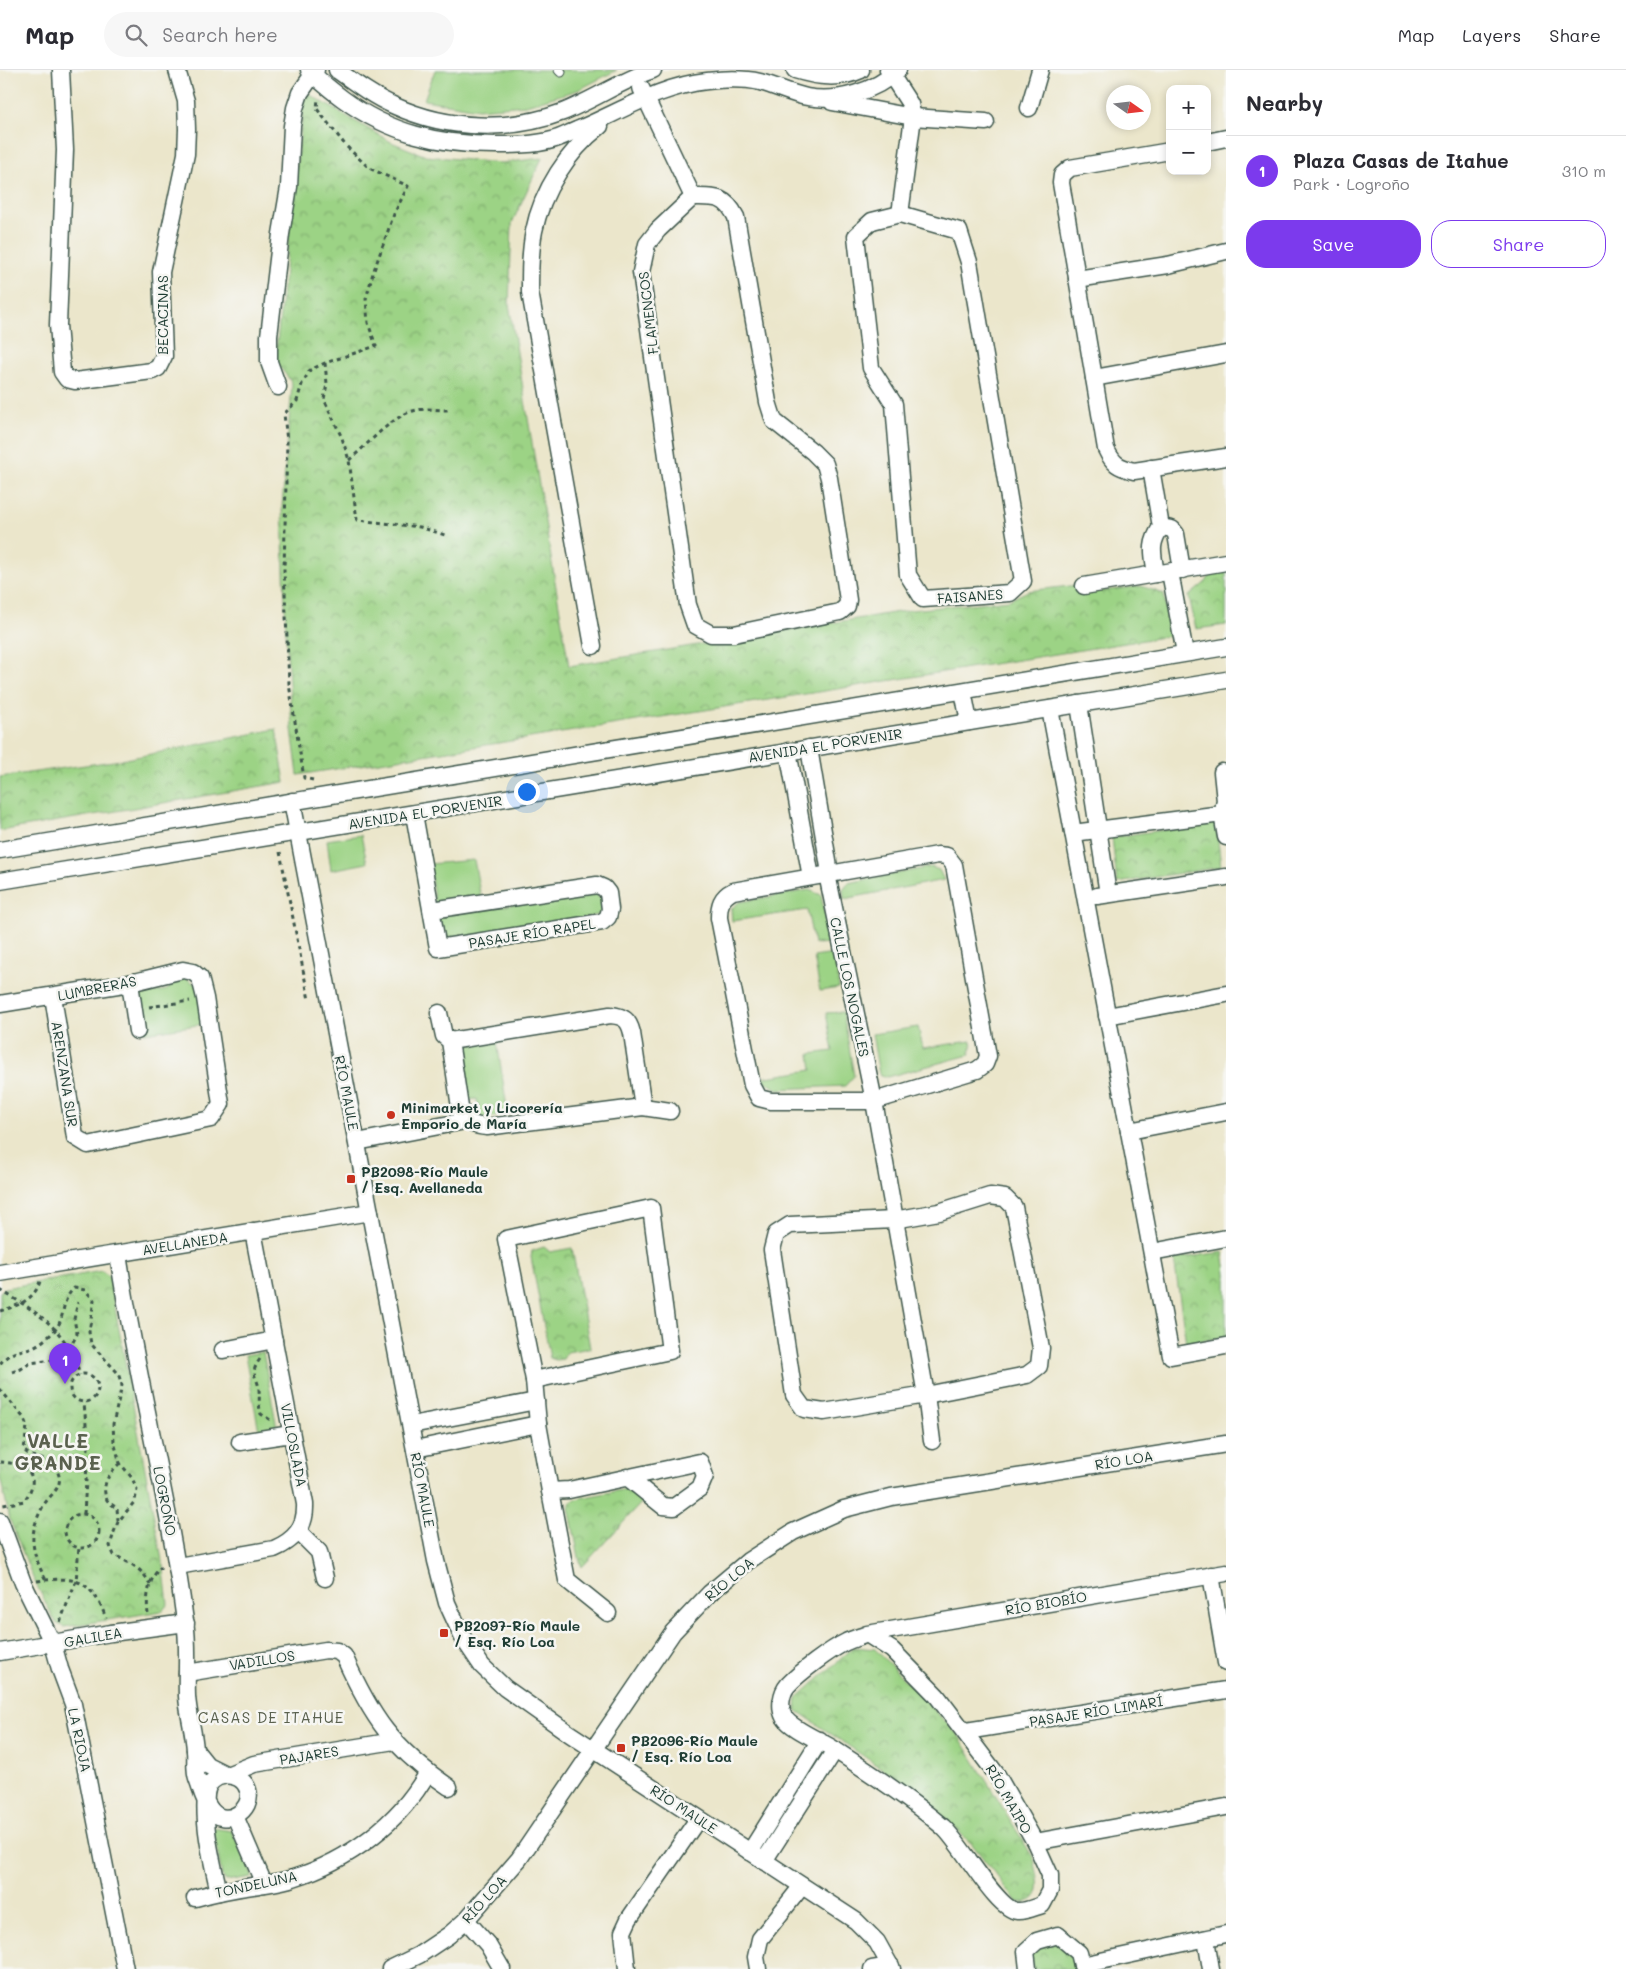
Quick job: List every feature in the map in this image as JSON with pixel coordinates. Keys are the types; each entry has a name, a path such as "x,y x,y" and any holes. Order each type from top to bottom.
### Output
{"street":[{"name":"BECACINAS","path":"61,70 66,150 58,325 62,372 67,379 75,381 152,371 158,368 164,356 161,272 186,154 186,101 177,70"},
{"path":"337,70 396,107 441,121 488,126 534,121 562,113 635,77 654,70"},
{"path":"795,70 831,77 844,76 861,70"},
{"path":"1029,108 1040,70"},
{"path":"807,97 832,98 857,93 893,72 910,104 913,117 900,214"},
{"path":"278,387 269,362 269,336 275,279 289,187 292,126 300,93 315,75 370,118 425,139 460,145 516,145 558,138 613,115 646,98 681,85 730,79 761,82 807,97 913,117 986,122"},
{"path":"635,77 693,197"},
{"path":"593,646 530,292 530,260 534,230 545,198 559,170 588,135 613,115"},
{"path":"558,138 568,145 569,158"},
{"path":"1211,141 1226,138"},
{"path":"1166,152 1070,168 1062,175 1061,183 1106,450 1112,461 1122,468 1134,471 1226,457"},
{"name":"FLAMENCOS","path":"693,197 719,199 730,205 736,217 768,402 774,421 825,464 829,478 848,600 847,606 840,612 734,634 711,634 695,625 687,595 641,272 647,244 658,230 693,197"},
{"name":"FAISANES","path":"900,214 959,231 969,262 1023,581 1010,593 923,599 908,576 894,404 871,368 856,236 872,221 900,214"},
{"path":"1077,279 1168,265 1226,251"},
{"path":"1094,378 1226,354"},
{"path":"1151,468 1161,527 1153,538 1152,546 1170,572"},
{"path":"1161,527 1172,529 1176,534 1170,572 1184,653"},
{"path":"1084,586 1226,562"},
{"path":"0,850 1226,647"},
{"name":"AVENIDA EL PORVENIR","path":"0,881 1226,680"},
{"path":"964,691 969,722"},
{"path":"1079,704 1108,894"},
{"path":"1050,709 1171,1356 1226,1346"},
{"name":"CALLE LOS NOGALES","path":"809,748 828,874 874,1100 926,1395 932,1442"},
{"path":"788,751 811,877"},
{"path":"1222,772 1225,801 1222,814 1226,837"},
{"name":"RÍO MAULE","path":"292,801 415,1449 442,1584 454,1622 482,1666 505,1688 594,1750 856,1921 877,1942 892,1967"},
{"path":"414,814 432,910"},
{"path":"1073,833 1222,814"},
{"path":"938,855 947,856 954,864 988,1056 985,1064 977,1070 874,1100 771,1101 759,1098 752,1085 719,918 719,906 722,900 733,891 828,874 938,855"},
{"path":"1085,898 1226,877"},
{"name":"PASAJE RÍO RAPEL","path":"597,885 604,888 608,893 610,909 608,916 602,922 438,948 432,910 597,885"},
{"name":"LUMBRERAS","path":"0,1004 130,983 184,970 193,972 200,978 205,998"},
{"path":"130,983 137,1031"},
{"path":"1107,1016 1226,994"},
{"name":"ARENZANA SUR","path":"53,996 75,1137 88,1144 211,1119 221,1104 205,998"},
{"path":"439,1013 444,1036 450,1041 459,1108 465,1121"},
{"path":"450,1041 610,1015 625,1018 630,1025 632,1034 643,1106"},
{"path":"357,1142 465,1121 487,1127 643,1106 670,1111"},
{"path":"1129,1131 1226,1112"},
{"path":"990,1196 1005,1198 1014,1207 1041,1348 1039,1366 1027,1375 926,1395 824,1412 804,1409 794,1395 772,1250 776,1234 790,1225 894,1220 939,1212 990,1196"},
{"path":"534,1380 670,1351 651,1208 506,1239 534,1380 538,1424 567,1580 608,1614"},
{"name":"AVELLANEDA","path":"0,1273 370,1212"},
{"name":"VILLOSLADA","path":"253,1231 305,1511 299,1532"},
{"path":"1152,1252 1226,1238"},
{"name":"LOGROÑO","path":"118,1254 178,1566 186,1623 189,1718 195,1750 196,1774 210,1810 224,1818 236,1816"},
{"path":"223,1350 274,1340"},
{"path":"411,1425 536,1402"},
{"path":"415,1449 538,1424"},
{"path":"240,1442 291,1434"},
{"name":"RÍO LOA","path":"390,1969 419,1955 449,1935 466,1920 519,1859 673,1632 710,1593 740,1567 793,1532 844,1509 891,1498 1226,1444"},
{"path":"550,1491 569,1490 627,1477"},
{"name":"LA RIOJA","path":"0,1521 23,1583 52,1644 73,1704 125,1969"},
{"path":"178,1566 274,1548 291,1540 299,1532 319,1552 325,1578"},
{"path":"1218,1574 1226,1663"},
{"name":"RÍO BIOBÍO","path":"867,1634 1218,1574"},
{"name":"GALILEA","path":"0,1652 111,1633 186,1623"},
{"name":"RÍO MAIPO","path":"867,1634 892,1650 937,1696 966,1731 997,1774 1035,1842 1050,1875 1050,1890 1042,1904 1018,1912 1008,1909 998,1900 960,1846 944,1829 920,1809 835,1750 795,1727 785,1719 781,1709 783,1695 787,1686 808,1668 845,1642 867,1634"},
{"name":"VADILLOS","path":"187,1672 326,1650 337,1650 344,1656 370,1710 394,1741"},
{"name":"PASAJE RÍO LIMARÍ","path":"966,1731 1226,1690"},
{"path":"757,1856 820,1740"},
{"path":"394,1741 415,1763 449,1787"},
{"name":"PAJARES","path":"227,1775 254,1764 394,1741"},
{"path":"195,1750 207,1765 240,1779 248,1790 248,1802 245,1808 236,1816 264,1884"},
{"path":"757,1856 835,1750"},
{"name":"TONDELUNA","path":"195,1898 291,1879 315,1870 358,1848 395,1816 420,1787 428,1772"},
{"name":"LOGROÑO","path":"219,1892 207,1832 206,1794 208,1786 214,1780 227,1775"},
{"path":"1035,1842 1226,1807"},
{"path":"627,1969 623,1932 629,1919 698,1819"},
{"path":"758,1969 756,1957 760,1939 802,1886"},
{"path":"466,1920 488,1945 502,1969"},
{"path":"1028,1969 1026,1951 1037,1941 1058,1935 1079,1953 1082,1967 1226,1934"},
{"path":"1206,1939 1211,1969"},
{"path":"872,1969 892,1967"}],"path":[{"path":"313,780 304,778 289,684 284,570 287,441 284,414 297,401 302,384 310,370 376,346 368,323 366,299 394,214 408,186 369,168 346,146 317,109 318,96 315,75"},
{"path":"325,363 327,384 324,399 342,438 349,460 357,520 420,527 448,536"},
{"path":"349,460 377,434 398,419 416,410 448,410"},
{"path":"280,852 309,1000"},
{"path":"135,1010 205,998"},
{"path":"0,1311 22,1303 31,1297 38,1286 43,1266"},
{"path":"0,1364 6,1355 39,1344 56,1330 62,1319 63,1305 67,1295 74,1288 85,1290 94,1300 89,1332 91,1344 118,1373 122,1385 113,1424 114,1442 120,1463 132,1478 137,1489 135,1501 118,1522 110,1546 114,1555 135,1566 148,1579 150,1585"},
{"path":"0,1290 39,1313 56,1330 70,1347 80,1375"},
{"path":"12,1372 30,1363 60,1359 70,1347 77,1334 74,1319 78,1302"},
{"path":"274,1340 254,1367 254,1379 259,1388 258,1400 261,1414 291,1434"},
{"path":"88,1374 93,1377 98,1386 97,1396 89,1402 78,1401 70,1392 73,1380 80,1375 88,1374"},
{"path":"0,1389 23,1416 26,1426 24,1450 28,1455 44,1459 56,1469 59,1482 56,1492 46,1502 36,1520 32,1537 38,1564 46,1580"},
{"path":"84,1403 88,1447 84,1514"},
{"path":"0,1462 21,1465 30,1472 32,1484 30,1493 24,1501 0,1505"},
{"path":"118,1522 117,1508 107,1500 105,1485 110,1472 120,1463"},
{"path":"84,1514 94,1519 98,1527 98,1533 92,1544 78,1547 68,1540 65,1529 70,1519 84,1514"},
{"path":"52,1644 76,1580 78,1547"},
{"path":"150,1627 146,1600 150,1585 158,1569 168,1563 178,1566"},
{"path":"23,1583 62,1578 76,1580 90,1590 100,1604 111,1633"}],"green space":[{"path":"435,70 617,70 578,90 526,105 478,109 424,100"},
{"path":"305,92 391,142 426,156 501,163 542,158 512,223 509,304 569,666 911,610 1009,600 1028,591 1078,585 1079,594 1141,586 1164,594 1169,636 298,775 292,729 286,635 282,507 292,385 275,360"},
{"path":"1226,569 1226,625 1196,629 1189,596 1206,582 1213,571"},
{"path":"276,729 285,782 0,831 0,777 121,760"},
{"path":"1216,823 1221,867 1117,883 1112,837"},
{"path":"361,835 367,863 331,870 327,840"},
{"path":"474,860 483,909 595,893 603,899 603,914 456,943 439,933 429,864"},
{"path":"931,867 939,870 944,880 844,899 843,889 848,883"},
{"path":"809,890 821,895 830,943 814,944 807,910 732,921 731,909 739,902"},
{"path":"834,954 839,988 820,991 814,957"},
{"path":"186,978 198,986 204,1024 145,1033 139,995 167,990 176,980"},
{"path":"843,1012 854,1076 845,1086 777,1089 760,1078 812,1070 810,1054 833,1051 826,1013"},
{"path":"918,1027 923,1048 971,1041 972,1047 969,1055 887,1077 879,1074 872,1034"},
{"path":"497,1041 508,1115 480,1118 477,1099 466,1100 459,1054 466,1045"},
{"path":"544,1247 550,1252 572,1248 590,1348 567,1352 563,1359 556,1360 550,1358 531,1257 532,1251"},
{"path":"1223,1252 1226,1273 1226,1337 1186,1343 1174,1259"},
{"path":"102,1271 109,1276 164,1571 168,1604 162,1611 64,1627 56,1623 33,1578 10,1520 0,1477 0,1292 5,1288"},
{"path":"263,1352 277,1428 259,1431 245,1355"},
{"path":"627,1489 635,1493 643,1501 582,1567 569,1508 571,1502 580,1498"},
{"path":"854,1647 875,1649 959,1736 1034,1859 1038,1876 1038,1888 1034,1898 1026,1902 1017,1902 972,1844 909,1787 796,1710 797,1698"},
{"path":"213,1828 232,1831 252,1874 251,1877 226,1881 222,1876"},
{"path":"1057,1939 1077,1954 1079,1969 1033,1969 1030,1952"}],"place":[{"name":"Minimarket y Licorería Emporio de María","path":"391,1115"},
{"name":"PB2098-Río Maule / Esq. Avellaneda","path":"351,1179"},
{"name":"Plaza Casas de Itahue","path":"65,1384"},
{"name":"PB2097-Río Maule / Esq. Río Loa","path":"444,1633"},
{"name":"PB2096-Río Maule / Esq. Río Loa","path":"621,1748"}],"district":[{"name":"VALLE GRANDE","path":"58,1451"},
{"name":"CASAS DE ITAHUE","path":"271,1717"}]}
